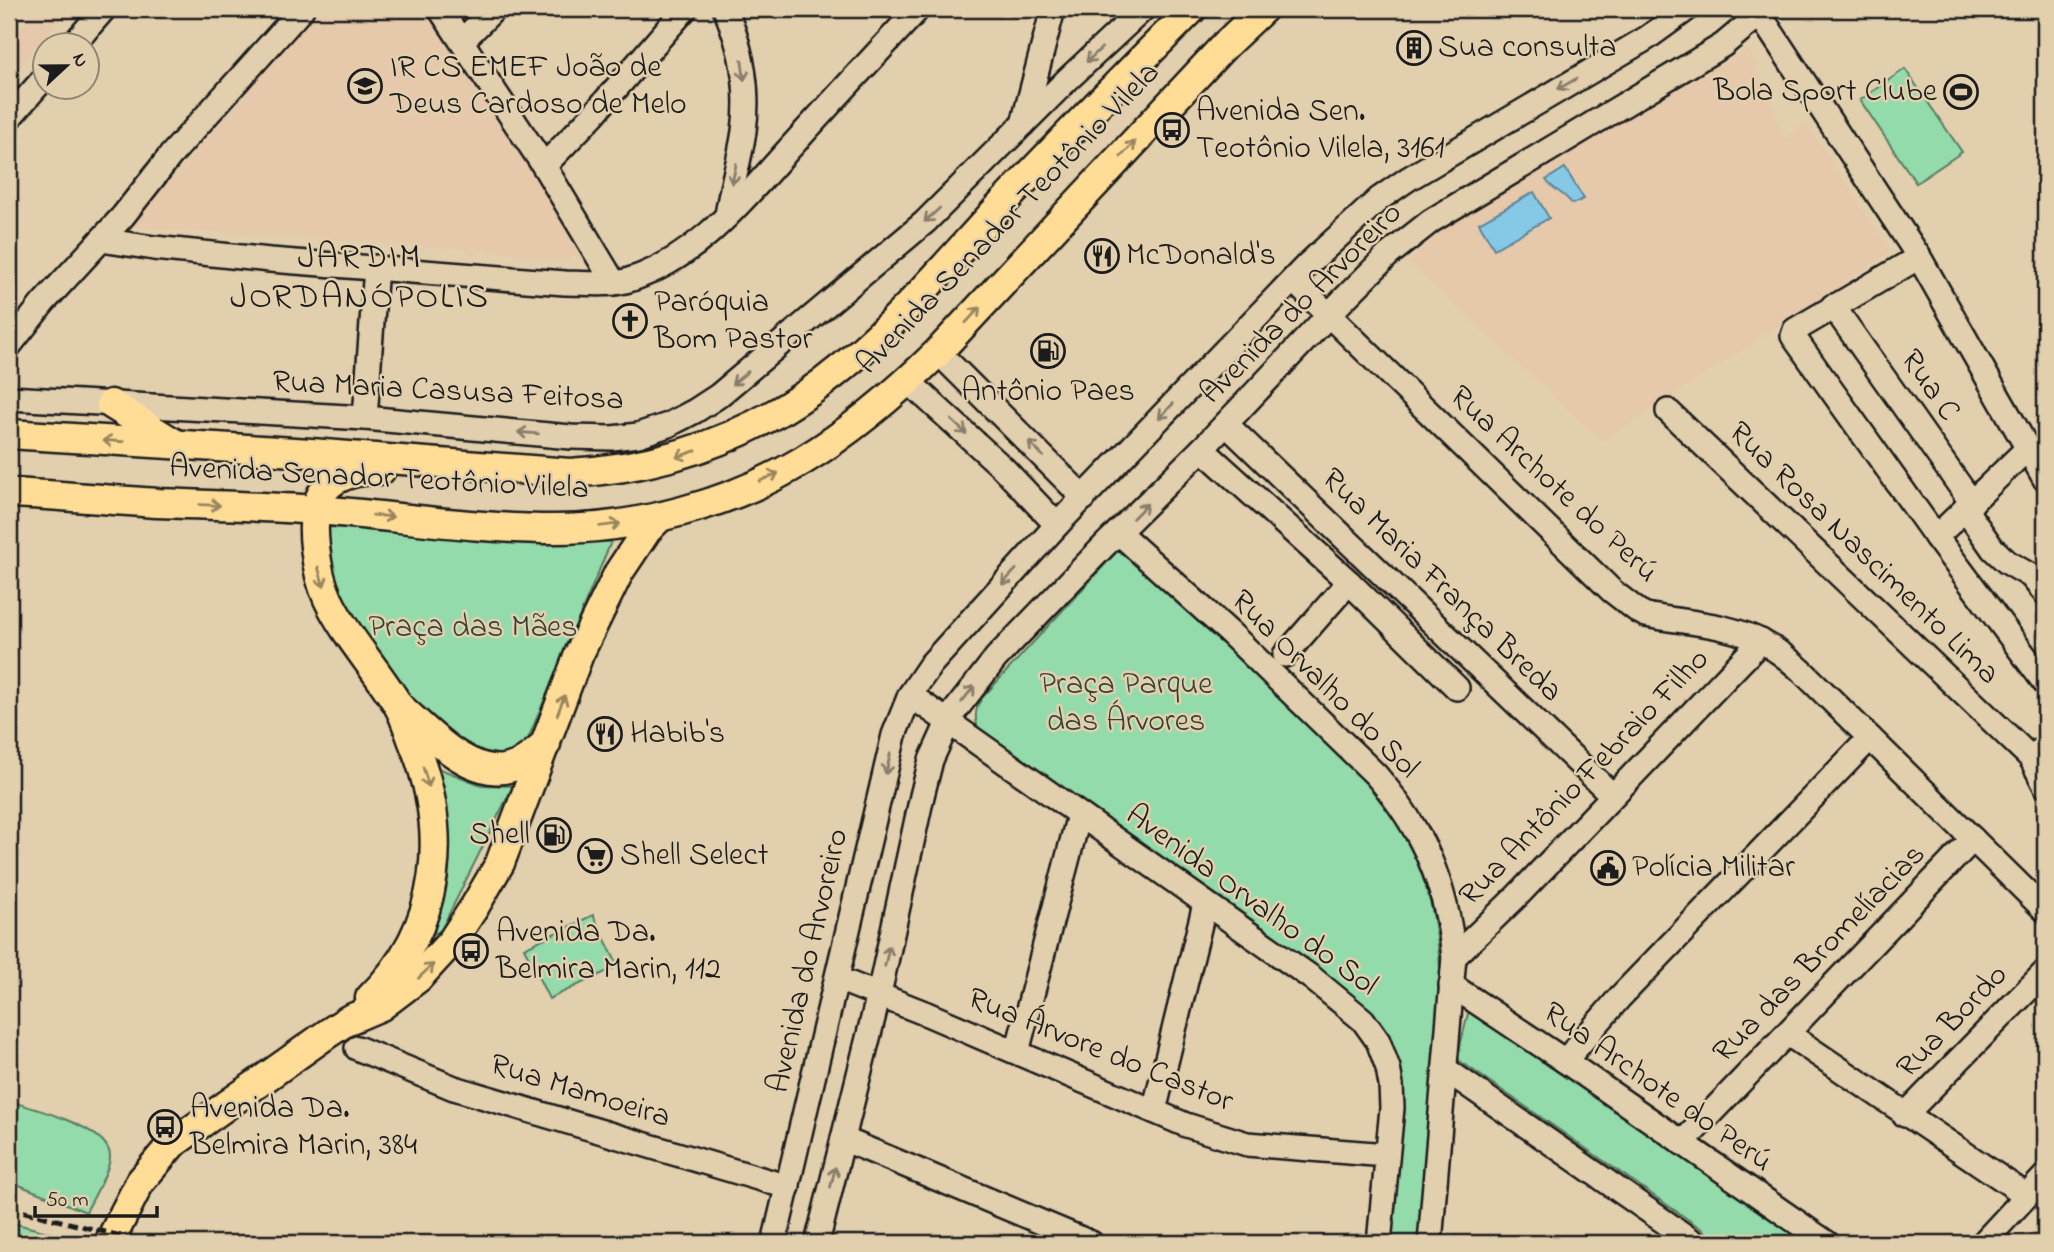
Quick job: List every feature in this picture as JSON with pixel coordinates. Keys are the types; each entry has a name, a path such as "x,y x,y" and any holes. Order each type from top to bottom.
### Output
{"main road":[{"name":"Avenida Senador Teotônio Vilela","path":"9,434 570,473 635,467 668,460 721,442 785,409 846,365 883,330 1039,164 1192,9"},
{"name":"Avenida Senador Teotônio Vilela","path":"9,493 315,510 485,526 556,529 659,518 730,494 800,462 855,424 908,381 939,352 1225,45 1262,9"},
{"path":"111,404 177,444"},
{"path":"109,1243 140,1182 172,1144 348,1020 398,968 419,932 431,894 434,874 431,795 418,751 399,707 338,619 327,597 317,567 315,510 329,484 349,472 379,470 440,474 475,467"},
{"path":"348,1020 375,1009 430,967 452,941 475,906 500,863 579,654 619,572 647,530 659,518"},
{"path":"399,707 459,756 486,769 509,768 521,763 546,744"}],"street":[{"path":"84,32 104,9"},
{"path":"9,346 43,303 123,216 171,155 302,9"},
{"path":"440,9 544,166 614,284"},
{"path":"462,41 494,9"},
{"path":"544,166 593,115 685,9"},
{"path":"725,9 743,62 746,106 744,133 735,166 727,216"},
{"path":"101,240 154,248 565,283 614,284 645,274 702,241 918,9"},
{"path":"1023,124 1053,9"},
{"name":"Rua Maria Casusa Feitosa","path":"9,398 365,418 612,438 638,435 668,425 718,396 950,198 1143,9"},
{"name":"Avenida do Arvoreiro","path":"774,1243 894,735 910,695 948,643 1057,525 1293,280 1379,199 1408,179 1647,38 1687,9"},
{"path":"1761,11 1919,257 2045,479"},
{"name":"Avenida do Arvoreiro","path":"817,1243 879,994 931,760 947,723 996,658 1388,255 1431,221 1723,45 1761,11"},
{"path":"9,118 32,92"},
{"path":"744,133 771,169"},
{"path":"1833,306 1919,257"},
{"path":"365,418 376,267"},
{"name":"Rua Archote do Perú","path":"1293,280 1627,603 1646,615 1716,626 1761,641 1781,653 2045,910"},
{"name":"Rua Rosa Nascimento Lima","path":"1833,306 1796,330 1794,339 2045,683"},
{"name":"Rua C","path":"1833,306 1968,506 1993,549 2007,562 2031,576 2045,593"},
{"path":"939,352 1084,498"},
{"path":"908,381 1003,468 1057,525"},
{"name":"Rua Rosa Nascimento Lima","path":"1668,411 2038,753 2045,785"},
{"name":"Rua Maria França Breda","path":"1226,424 1612,795"},
{"path":"1202,449 1349,582 1457,688"},
{"path":"1936,537 2027,449"},
{"name":"Rua Orvalho do Sol","path":"1118,532 1231,634 1376,775 1395,797 1413,825 1444,894 1454,957 1430,1243"},
{"path":"1285,655 1349,582"},
{"name":"Rua Antônio Febraio Filho","path":"1454,957 1518,895 1761,641"},
{"path":"910,695 947,723"},
{"name":"Avenida Orvalho do Sol","path":"947,723 1331,992 1363,1020 1378,1041 1391,1085 1392,1108 1379,1243"},
{"path":"1565,1061 1620,997 1870,738"},
{"path":"1017,1052 1079,815"},
{"name":"Rua das Bromelíacias","path":"1682,1143 1973,839"},
{"path":"1154,1111 1205,904"},
{"name":"Rua Bordo","path":"1905,1115 2045,972"},
{"name":"Rua Árvore do Castor","path":"838,979 1186,1125 1248,1144 1387,1155"},
{"name":"Rua Archote do Perú","path":"1451,985 1827,1243"},
{"path":"1788,1034 2026,1195"},
{"name":"Rua Mamoeira","path":"357,1048 454,1088 788,1187"},
{"path":"1445,1069 1695,1243"},
{"path":"843,1139 1091,1243"},
{"path":"1983,1243 2045,1177"}],"shaded area":[{"path":"33,9 68,9 48,32 32,32 32,51 9,78 9,43 35,12"},
{"name":"IR CS EMEF João de Deus Cardoso de Melo","path":"319,9 428,9 583,252 562,261 479,250 472,256 466,249 128,226"},
{"path":"1749,49 1785,140 1805,122 1891,252 1603,441 1409,263 1440,228 1468,208"}],"green space":[{"path":"1905,69 1962,152 1916,183 1860,100"},
{"name":"Praça das Mães","path":"329,527 611,542 522,753 501,762 463,755 364,646 324,560"},
{"name":"Praça Parque das Árvores","path":"1122,546 1376,791 1416,861 1425,883 1436,931 1441,986 1419,1243 1390,1243 1404,1109 1403,1086 1389,1042 978,728 976,710 982,698"},
{"path":"435,767 481,785 513,786 441,930 434,934 445,871"},
{"path":"593,915 618,966 549,999 524,948"},
{"path":"1470,1005 1808,1243 1722,1243 1457,1059"},
{"path":"9,1101 68,1120 98,1137 107,1146 110,1157 107,1169 86,1212 9,1181"},
{"path":"9,1222 74,1239 72,1243 9,1243"}],"water":[{"path":"1565,168 1584,199 1572,204 1546,180"},
{"path":"1534,192 1549,218 1494,249 1479,223"}],"railway":[{"path":"9,1208 149,1243"}],"place":[{"name":"Sua consulta","path":"1414,48"},
{"name":"IR CS EMEF João de Deus Cardoso de Melo","path":"365,86"},
{"name":"Bola Sport Clube","path":"1961,92"},
{"name":"Avenida Sen. Teotônio Vilela, 3161","path":"1172,130"},
{"name":"McDonald's","path":"1102,256"},
{"name":"Paróquia Bom Pastor","path":"630,321"},
{"name":"Antônio Paes","path":"1048,351"},
{"name":"Habib's","path":"605,734"},
{"name":"Shell","path":"554,835"},
{"name":"Shell Select","path":"595,856"},
{"name":"Polícia Militar","path":"1608,868"},
{"name":"Avenida Da. Belmira Marin, 112","path":"471,951"},
{"name":"Avenida Da. Belmira Marin, 384","path":"165,1127"}],"district":[{"name":"JARDIM JORDANÓPOLIS","path":"360,278"}]}
